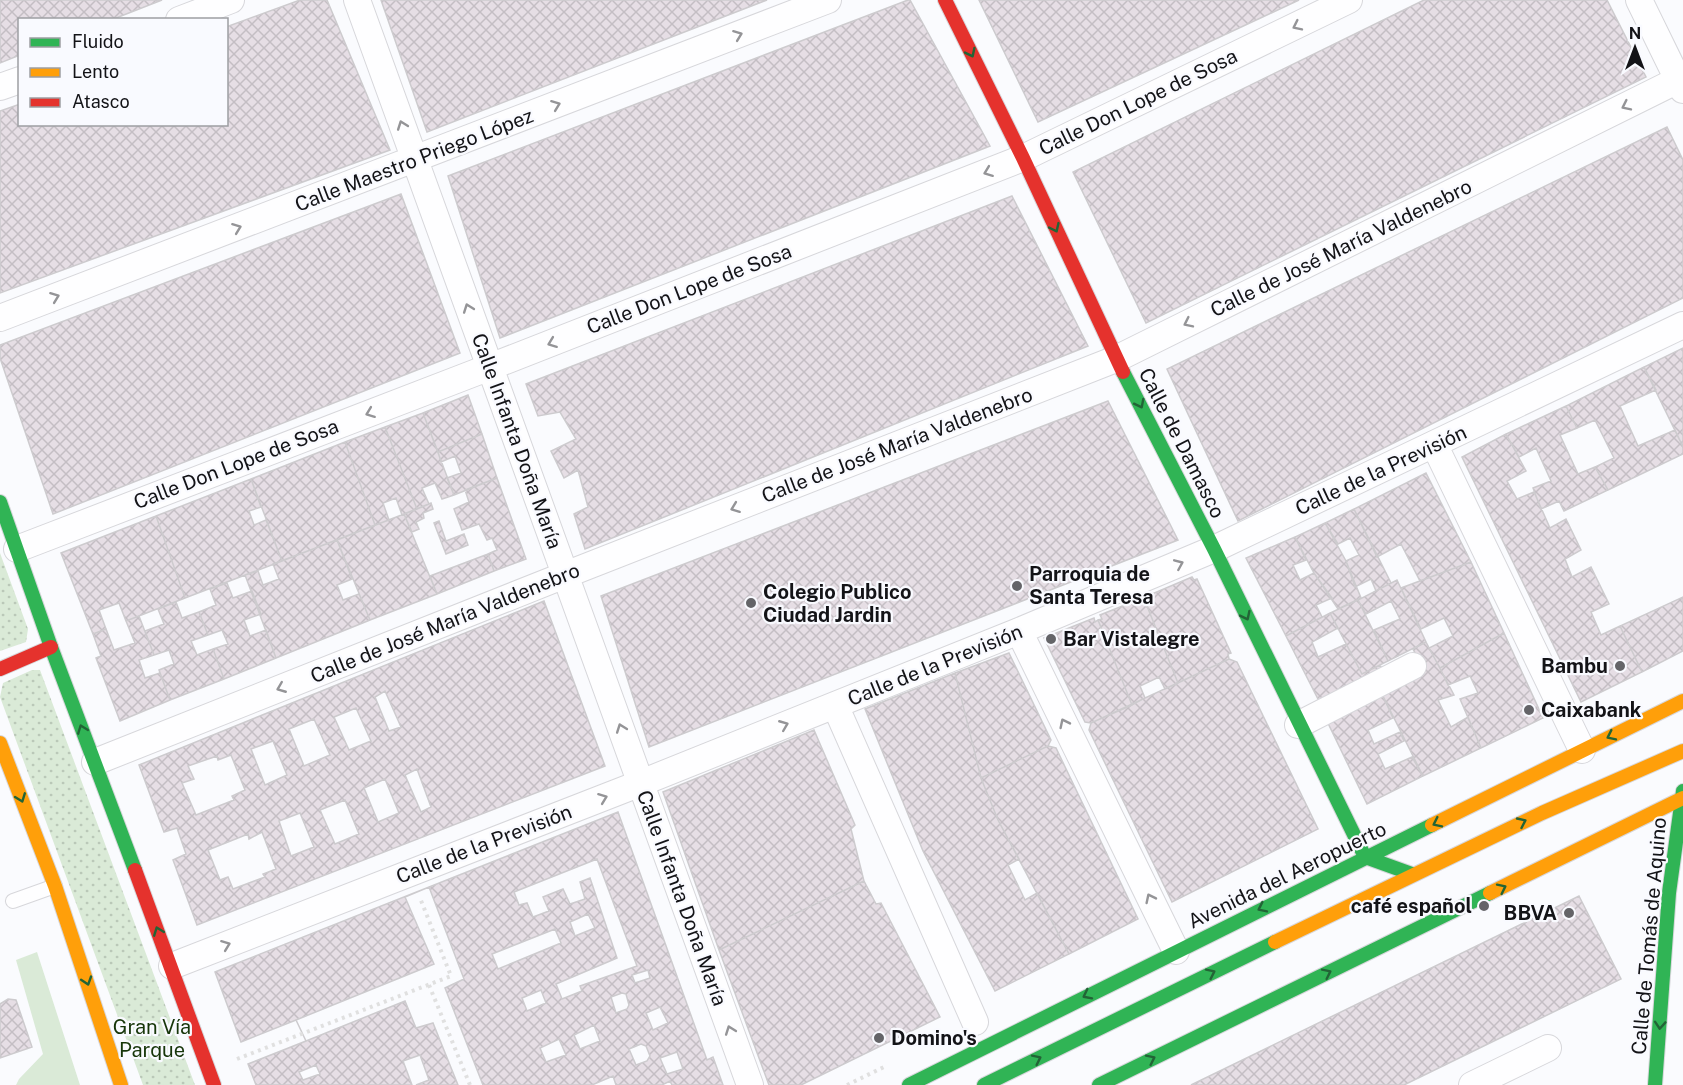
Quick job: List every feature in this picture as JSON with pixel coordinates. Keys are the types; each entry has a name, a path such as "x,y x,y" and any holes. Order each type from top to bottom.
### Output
{"main road":[{"name":"Calle de Damasco","path":"945,0 1023,158 1116,358 1214,549 1298,725 1365,858"},
{"path":"0,502 51,647 172,966 214,1085"},
{"path":"0,669 51,647"},
{"name":"Avenida del Aeropuerto","path":"909,1085 1683,701"},
{"path":"0,743 55,886 121,1085"},
{"path":"984,1085 1412,874 1542,813 1683,751"},
{"path":"1099,1085 1682,796"},
{"name":"Calle de Tomás de Aquino","path":"1655,1085 1676,893 1682,796"},
{"path":"1365,858 1412,874"}],"street":[{"path":"184,18 231,0"},
{"name":"Calle Infanta Doña María","path":"357,0 750,1085"},
{"name":"Calle Maestro Priego López","path":"0,318 828,0"},
{"name":"Calle Don Lope de Sosa","path":"17,549 1023,158 1349,0"},
{"path":"1640,0 1681,85"},
{"path":"0,87 18,81"},
{"name":"Calle de José María Valdenebro","path":"95,762 1116,358 1681,85"},
{"name":"Calle de la Previsión","path":"172,966 641,783 1019,631 1214,549 1683,325"},
{"path":"1434,444 1582,750"},
{"path":"1019,631 1176,951"},
{"path":"1298,725 1413,666"},
{"path":"835,705 975,1022"},
{"path":"1472,1085 1548,1048"}],"lane":[{"path":"13,901 55,886"}],"path":[{"path":"237,1059 452,976 416,889"},
{"path":"429,985 470,1085"}],"green space":[{"path":"0,553 28,629 26,642 0,651"},
{"name":"Gran Vía Parque","path":"32,670 40,670 195,1085 143,1085 0,697 3,683"},
{"path":"37,952 80,1085 16,1085 43,1054 16,960"}],"building":[{"path":"0,0 162,0 116,18 18,18 18,56 0,63"},
{"path":"300,0 327,0 390,150 0,293 0,111 18,105 18,126 228,126 228,26"},
{"path":"381,0 767,0 427,132"},
{"path":"908,0 990,146 500,338 448,176"},
{"path":"979,0 1299,0 1038,122"},
{"path":"1424,0 1607,0 1646,77 1146,323 1073,172"},
{"path":"1667,127 1683,160 1683,298 1238,521 1167,369"},
{"path":"401,194 460,353 53,514 0,358 0,345"},
{"path":"1012,196 1088,346 585,549 574,514 588,507 578,470 564,478 551,451 576,439 560,412 538,416 526,384"},
{"path":"1683,348 1683,447 1644,367"},
{"path":"1644,367 1656,390 1620,406 1638,446 1675,430 1683,447 1683,454 1608,490 1595,467 1614,458 1595,420 1577,428 1566,406"},
{"path":"468,395 482,434 438,452 423,413"},
{"path":"1108,401 1178,540 649,747 601,596"},
{"path":"1566,406 1577,428 1560,435 1578,474 1595,467 1608,490 1564,511 1559,501 1541,509 1533,488 1551,481 1536,448 1519,457 1506,434"},
{"path":"423,413 454,495 442,499 435,483 422,488 429,504 417,509 385,427"},
{"path":"385,427 417,509 402,515 396,498 383,503 389,520 375,525 345,442"},
{"path":"482,434 497,478 454,495 447,478 461,473 455,456 441,462 438,452"},
{"path":"1506,434 1526,471 1507,481 1517,499 1534,492 1550,528 1566,519 1581,550 1565,559 1572,577 1591,567 1609,604 1591,612 1601,635 1620,626 1642,672 1581,702 1462,457"},
{"path":"345,442 375,525 282,561 251,479"},
{"path":"1426,473 1471,562 1420,581 1401,544 1377,557 1354,509"},
{"path":"497,478 526,559 494,571 488,554 497,550 492,538 487,540 479,524 462,530 454,509 469,502 465,490"},
{"path":"251,479 261,507 249,511 254,525 266,520 282,561 185,598 156,516"},
{"path":"431,503 433,509 423,513 424,518 416,522 419,529 412,532 404,514"},
{"path":"1354,509 1391,583 1376,591 1371,579 1355,587 1346,561 1359,555 1350,538 1338,544 1325,523"},
{"path":"404,514 437,594 370,620 337,540"},
{"path":"156,516 185,598 126,621 119,603 99,610 106,629 93,634 61,553"},
{"path":"439,521 446,541 464,534 468,545 446,554 434,523"},
{"path":"1325,523 1346,561 1361,598 1338,609 1314,573 1295,537"},
{"path":"1295,537 1306,560 1293,565 1300,580 1314,573 1332,598 1316,605 1322,617 1286,636 1246,558"},
{"path":"337,540 352,579 337,585 343,600 359,594 370,620 276,658 245,575 258,571 263,585 279,579 273,564"},
{"path":"488,554 494,571 437,594 430,576"},
{"path":"1471,562 1504,633 1440,668 1429,648 1453,636 1444,618 1421,629 1401,588"},
{"path":"1192,577 1194,580 1197,579 1231,653 1228,654 1229,659 1178,683 1145,601 1149,599 1147,596"},
{"path":"1397,580 1426,642 1388,661 1374,630 1400,619 1391,601 1366,614 1358,600"},
{"path":"227,583 233,598 252,591 261,614 244,620 250,636 266,630 276,658 224,679 213,649 228,644 222,630 208,635 199,612 216,605 210,589"},
{"path":"1683,597 1683,651 1642,672 1620,626"},
{"path":"1140,599 1141,603 1145,601 1178,683 1165,689 1159,677 1140,686 1145,698 1132,705 1098,620 1102,619 1100,615"},
{"path":"1358,600 1388,661 1362,674 1330,613"},
{"path":"544,601 605,766 197,925 173,860 186,854 177,828 164,832 139,765","holes":["385,691 401,727 389,731 375,697","356,708 371,741 349,750 334,717","314,719 330,755 304,766 289,729","273,741 287,775 265,785 251,749","231,755 245,790 232,796 234,800 196,815 182,783 194,779 188,766 217,756 218,760","417,769 431,807 421,812 405,775","385,779 399,813 378,822 364,788","345,800 359,834 335,844 320,810","300,813 314,847 291,856 279,821","262,832 276,869 263,874 265,877 233,889 228,877 220,880 208,850 248,834 249,839"]},
{"path":"176,602 182,618 199,612 208,635 191,641 197,655 213,649 224,679 170,700 159,670 174,664 169,650 154,655 145,631 164,624 158,609"},
{"path":"1330,613 1338,628 1312,642 1318,657 1346,644 1362,674 1380,665 1384,672 1320,703 1286,636"},
{"path":"139,616 154,655 139,660 145,678 160,673 170,700 120,721 96,658 101,656 93,634 106,629 114,650 135,643 126,621"},
{"path":"1094,618 1095,622 1098,620 1132,705 1091,723 1085,722 1044,638"},
{"path":"1504,633 1543,718 1481,748 1460,699 1478,693 1470,676 1448,685 1440,668"},
{"path":"1426,642 1454,695 1438,700 1451,727 1468,717 1481,748 1423,776 1381,692 1424,670 1413,649"},
{"path":"1009,653 1051,740 1048,746 981,778 955,673"},
{"path":"1229,659 1237,662 1318,829 1172,902 1089,730 1091,723"},
{"path":"955,673 981,778 998,820 1019,859 1008,865 1025,900 1037,893 1069,954 995,991 923,851 865,709"},
{"path":"1381,692 1393,718 1368,730 1374,744 1400,732 1404,741 1378,754 1385,769 1412,757 1423,776 1367,804 1326,719"},
{"path":"814,730 855,825 851,829 864,881 719,950 663,792"},
{"path":"1048,746 1056,748 1138,919 1069,954 998,820 981,778"},
{"path":"618,812 707,1060 713,1057 723,1085 672,1085 670,1081 662,1085 616,1085 613,1076 592,1085 483,1085 445,988 464,979 429,887","holes":["597,859 637,966 580,986 582,991 562,999 556,984 617,958 590,878 580,882 585,899 570,904 563,889 543,897 549,911 533,917 527,903 519,905 514,892","588,914 595,928 575,936 570,922","555,929 561,943 498,969 492,954","648,970 650,978 635,983 632,975","541,990 546,1003 527,1011 522,998","626,994 629,1005 627,1009 616,1013 611,997","660,1007 668,1023 653,1030 646,1013","594,1025 600,1041 580,1049 574,1035","559,1039 566,1055 546,1062 540,1048","641,1044 646,1046 650,1056 647,1061 636,1065 629,1049","677,1052 683,1069 667,1074 660,1058"]},
{"path":"864,881 876,904 881,903 940,1017 801,1085 769,1085 719,950"},
{"path":"427,888 405,897 434,964 241,1042 215,972"},
{"path":"1579,896 1621,979 1404,1085 1191,1085"},
{"path":"8,999 16,1000 32,1047 0,1058 0,1004"},
{"path":"405,1001 416,1028 433,1023 458,1085 416,1085 429,1080 420,1055 403,1061 412,1085 256,1085 248,1064","holes":["316,1065 320,1074 303,1080 299,1072"]}],"traffic: fast":[{"path":"1123,372 1214,549 1365,857 1412,874"},
{"path":"0,502 51,647 135,870"},
{"path":"1655,1085 1669,893 1683,791"},
{"path":"909,1085 1432,825"},
{"path":"1099,1085 1490,893"},
{"path":"984,1085 1275,942"}],"traffic: slow":[{"path":"1432,825 1683,701"},
{"path":"0,743 55,886 121,1085"},
{"path":"1275,942 1542,813 1683,751"},
{"path":"1490,893 1683,798"}],"traffic: jam":[{"path":"945,0 1023,158 1123,372"},
{"path":"0,669 51,647"},
{"path":"135,870 214,1085"}],"place":[{"name":"Parroquia de Santa Teresa","path":"1017,586"},
{"name":"Colegio Publico Ciudad Jardin","path":"751,603"},
{"name":"Bar Vistalegre","path":"1051,639"},
{"name":"Bambu","path":"1620,666"},
{"name":"Caixabank","path":"1529,710"},
{"name":"café español","path":"1484,906"},
{"name":"BBVA","path":"1569,913"},
{"name":"Domino's","path":"879,1038"}]}
